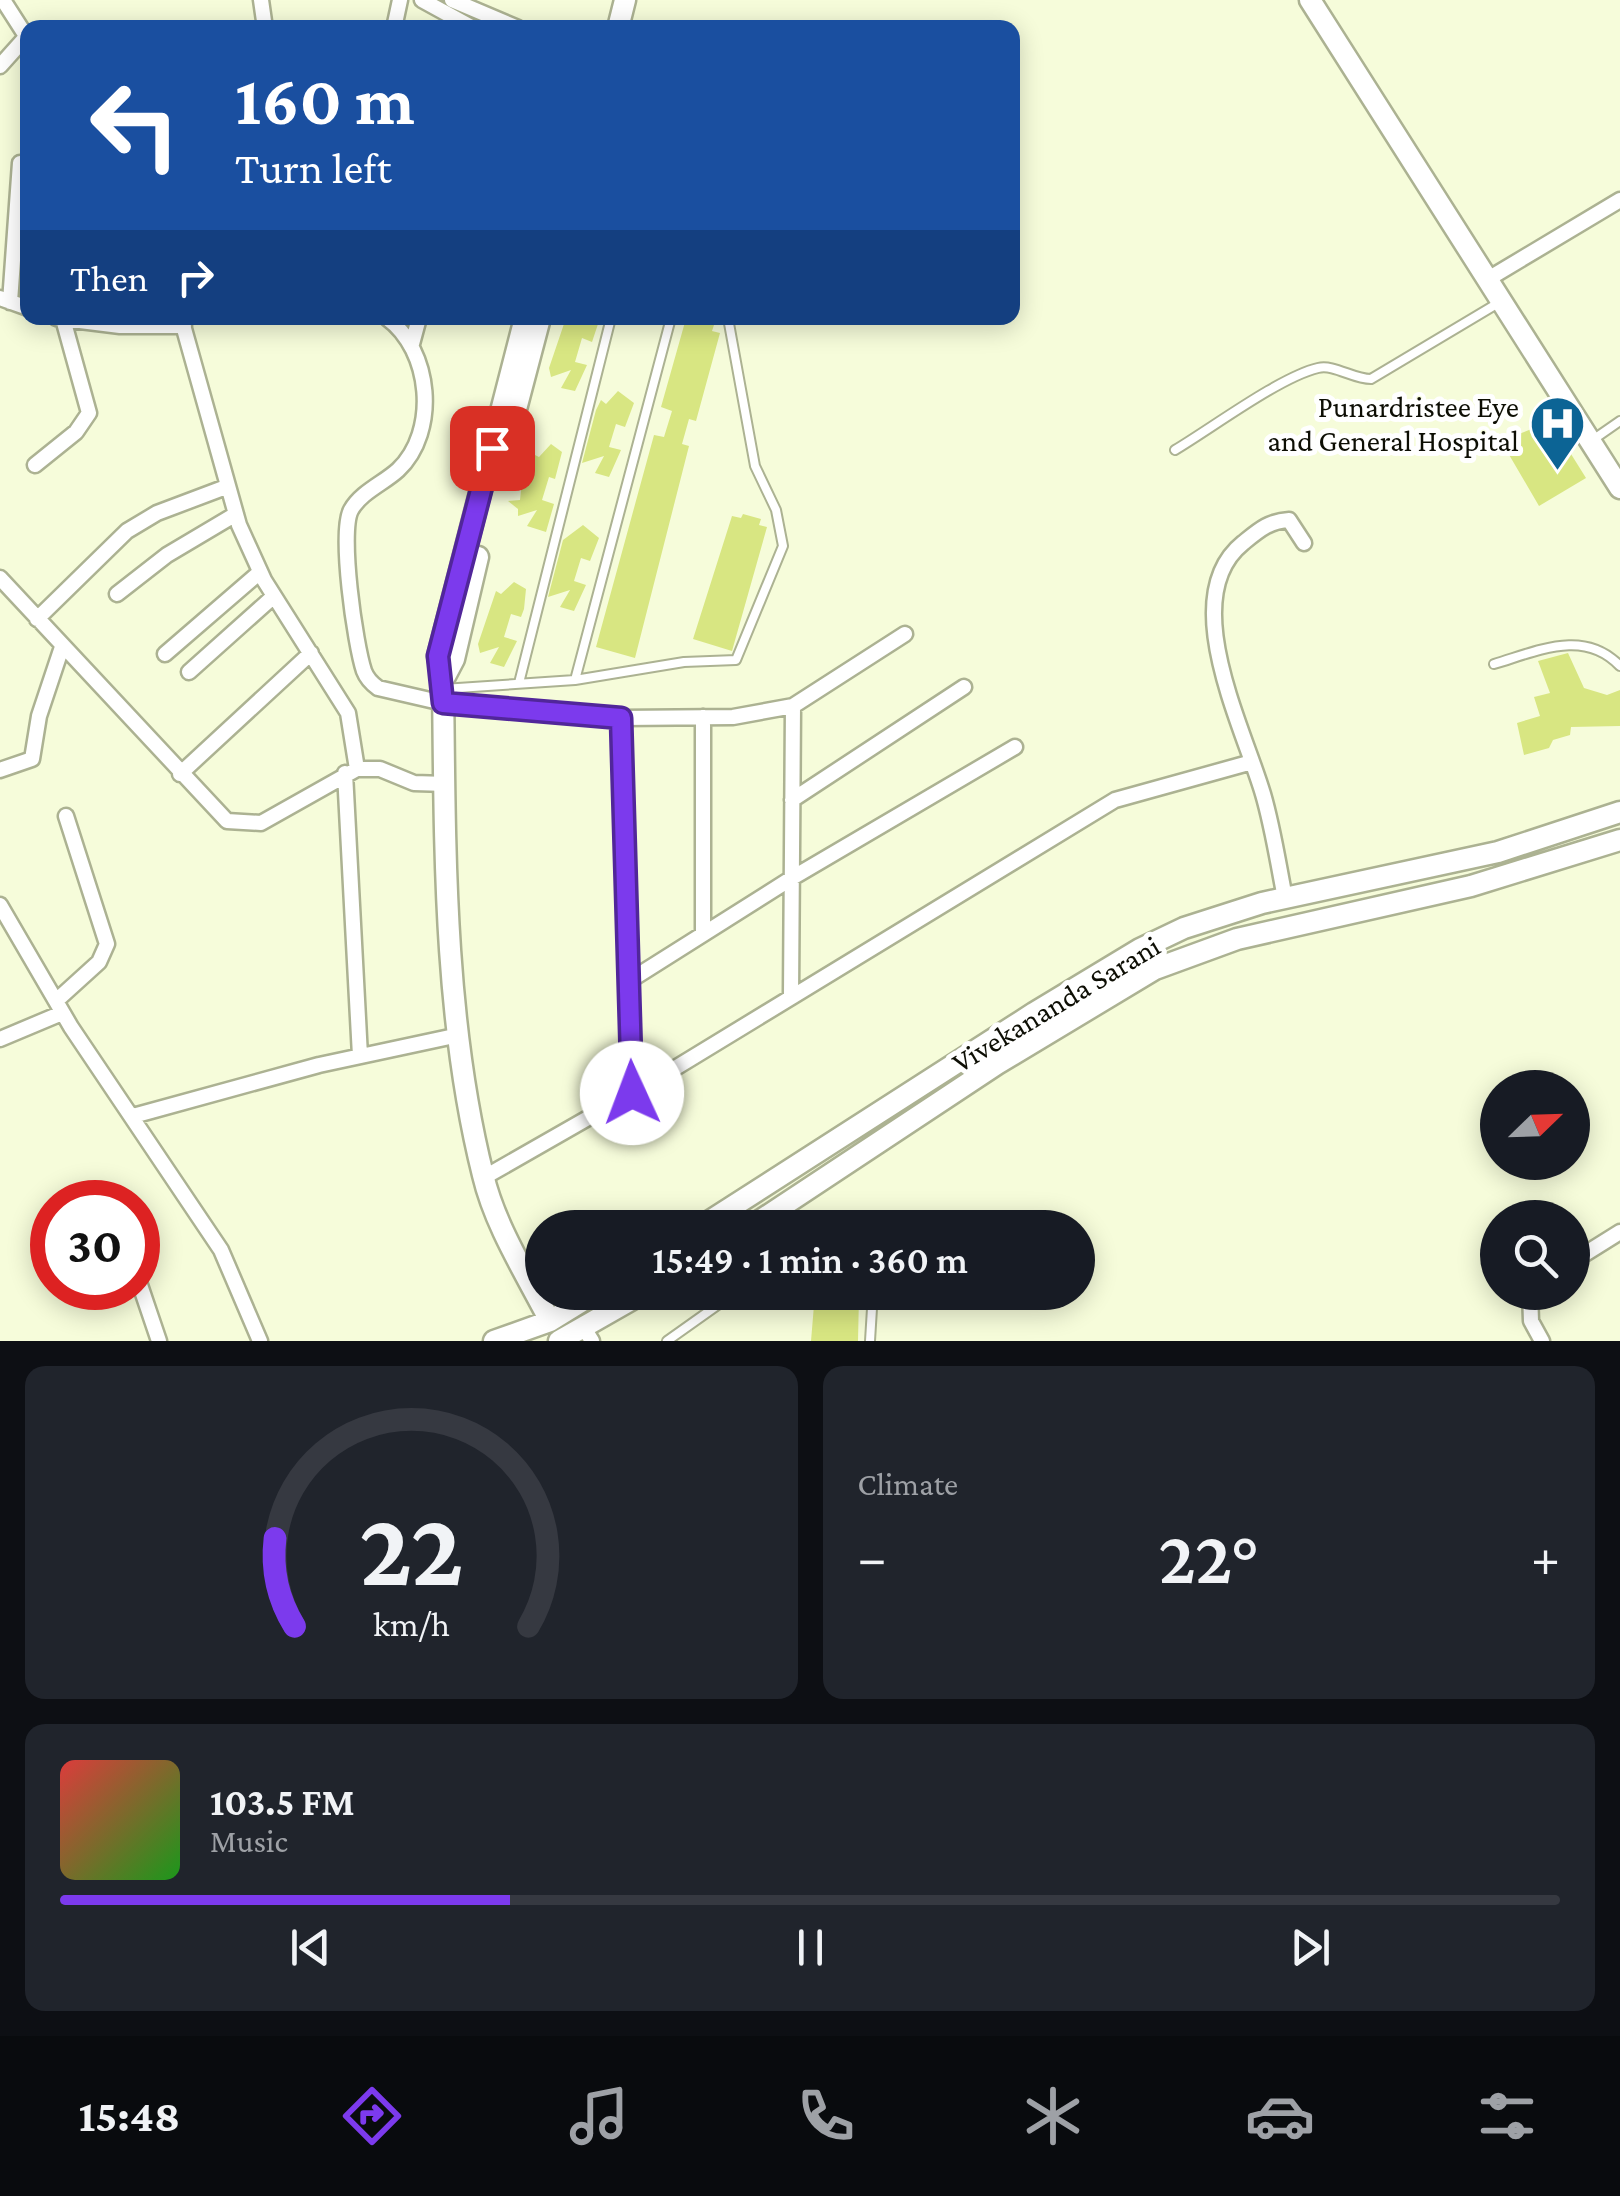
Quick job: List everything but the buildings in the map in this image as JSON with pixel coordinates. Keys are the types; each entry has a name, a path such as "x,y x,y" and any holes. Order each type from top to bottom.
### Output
{"street":[{"path":"2,0 20,27"},
{"path":"422,0 458,20"},
{"path":"452,0 499,20"},
{"path":"1310,0 1620,488"},
{"path":"0,66 20,45"},
{"path":"5,300 20,163"},
{"path":"1488,279 1620,200"},
{"path":"34,465 76,432 89,413 61,325"},
{"path":"183,325 226,487 260,572 348,713 360,1056"},
{"path":"394,325 412,344 423,368 426,389 410,454 400,468 356,503 345,530 368,681 392,693 443,691 621,718 749,715 793,706 905,634"},
{"path":"412,344 418,325"},
{"path":"523,325 438,656 443,691 459,1035 483,1178 500,1225 550,1321"},
{"path":"443,691 538,325"},
{"path":"37,619 142,520 226,487"},
{"path":"117,594 167,555 236,514"},
{"path":"1294,897 1216,636 1215,581 1232,552 1271,521 1289,520 1304,543"},
{"path":"165,654 260,572"},
{"path":"0,578 227,821 243,825 278,816 351,771 380,769 414,782 446,784"},
{"path":"189,672 274,596"},
{"path":"0,770 32,759 39,716 62,647"},
{"path":"180,774 311,653"},
{"path":"792,800 964,688"},
{"path":"791,996 793,706"},
{"path":"703,717 703,934"},
{"path":"621,718 632,1093"},
{"path":"629,982 792,878 1015,747"},
{"path":"483,1178 632,1093 1115,800 1252,762"},
{"name":"Vivekananda Sarani","path":"727,1210 1140,949 1184,928 1294,897 1535,842 1620,812"},
{"path":"0,1039 59,1007 99,962 107,944 66,816"},
{"name":"Vivekananda Sarani","path":"776,1210 878,1141 1155,969 1237,939 1417,899 1620,840"},
{"path":"0,904 59,1007 221,1250 260,1341"},
{"path":"132,1116 360,1056 459,1035"},
{"path":"865,1122 878,1141"},
{"path":"1590,1251 1620,1232"},
{"path":"148,1310 158,1341"},
{"path":"494,1341 550,1321 568,1310"},
{"path":"559,1341 588,1334 621,1310"},
{"path":"1531,1310 1531,1321 1542,1341"}],"lane":[{"path":"1176,450 1300,374 1327,367 1356,378 1371,378 1500,302"},
{"path":"519,683 608,325"},
{"path":"575,680 668,325"},
{"path":"443,691 575,680 684,662 736,660 783,546 776,510 755,466 729,325"},
{"path":"1590,441 1620,421"},
{"path":"1494,664 1572,643 1596,646 1620,666"},
{"path":"667,1341 711,1310"},
{"path":"870,1341 872,1310"}],"place":[{"name":"Punardristee Eye and General Hospital","path":"1558,473"}],"route":[{"path":"492,448 438,656 443,703 621,718 632,1093"}]}
